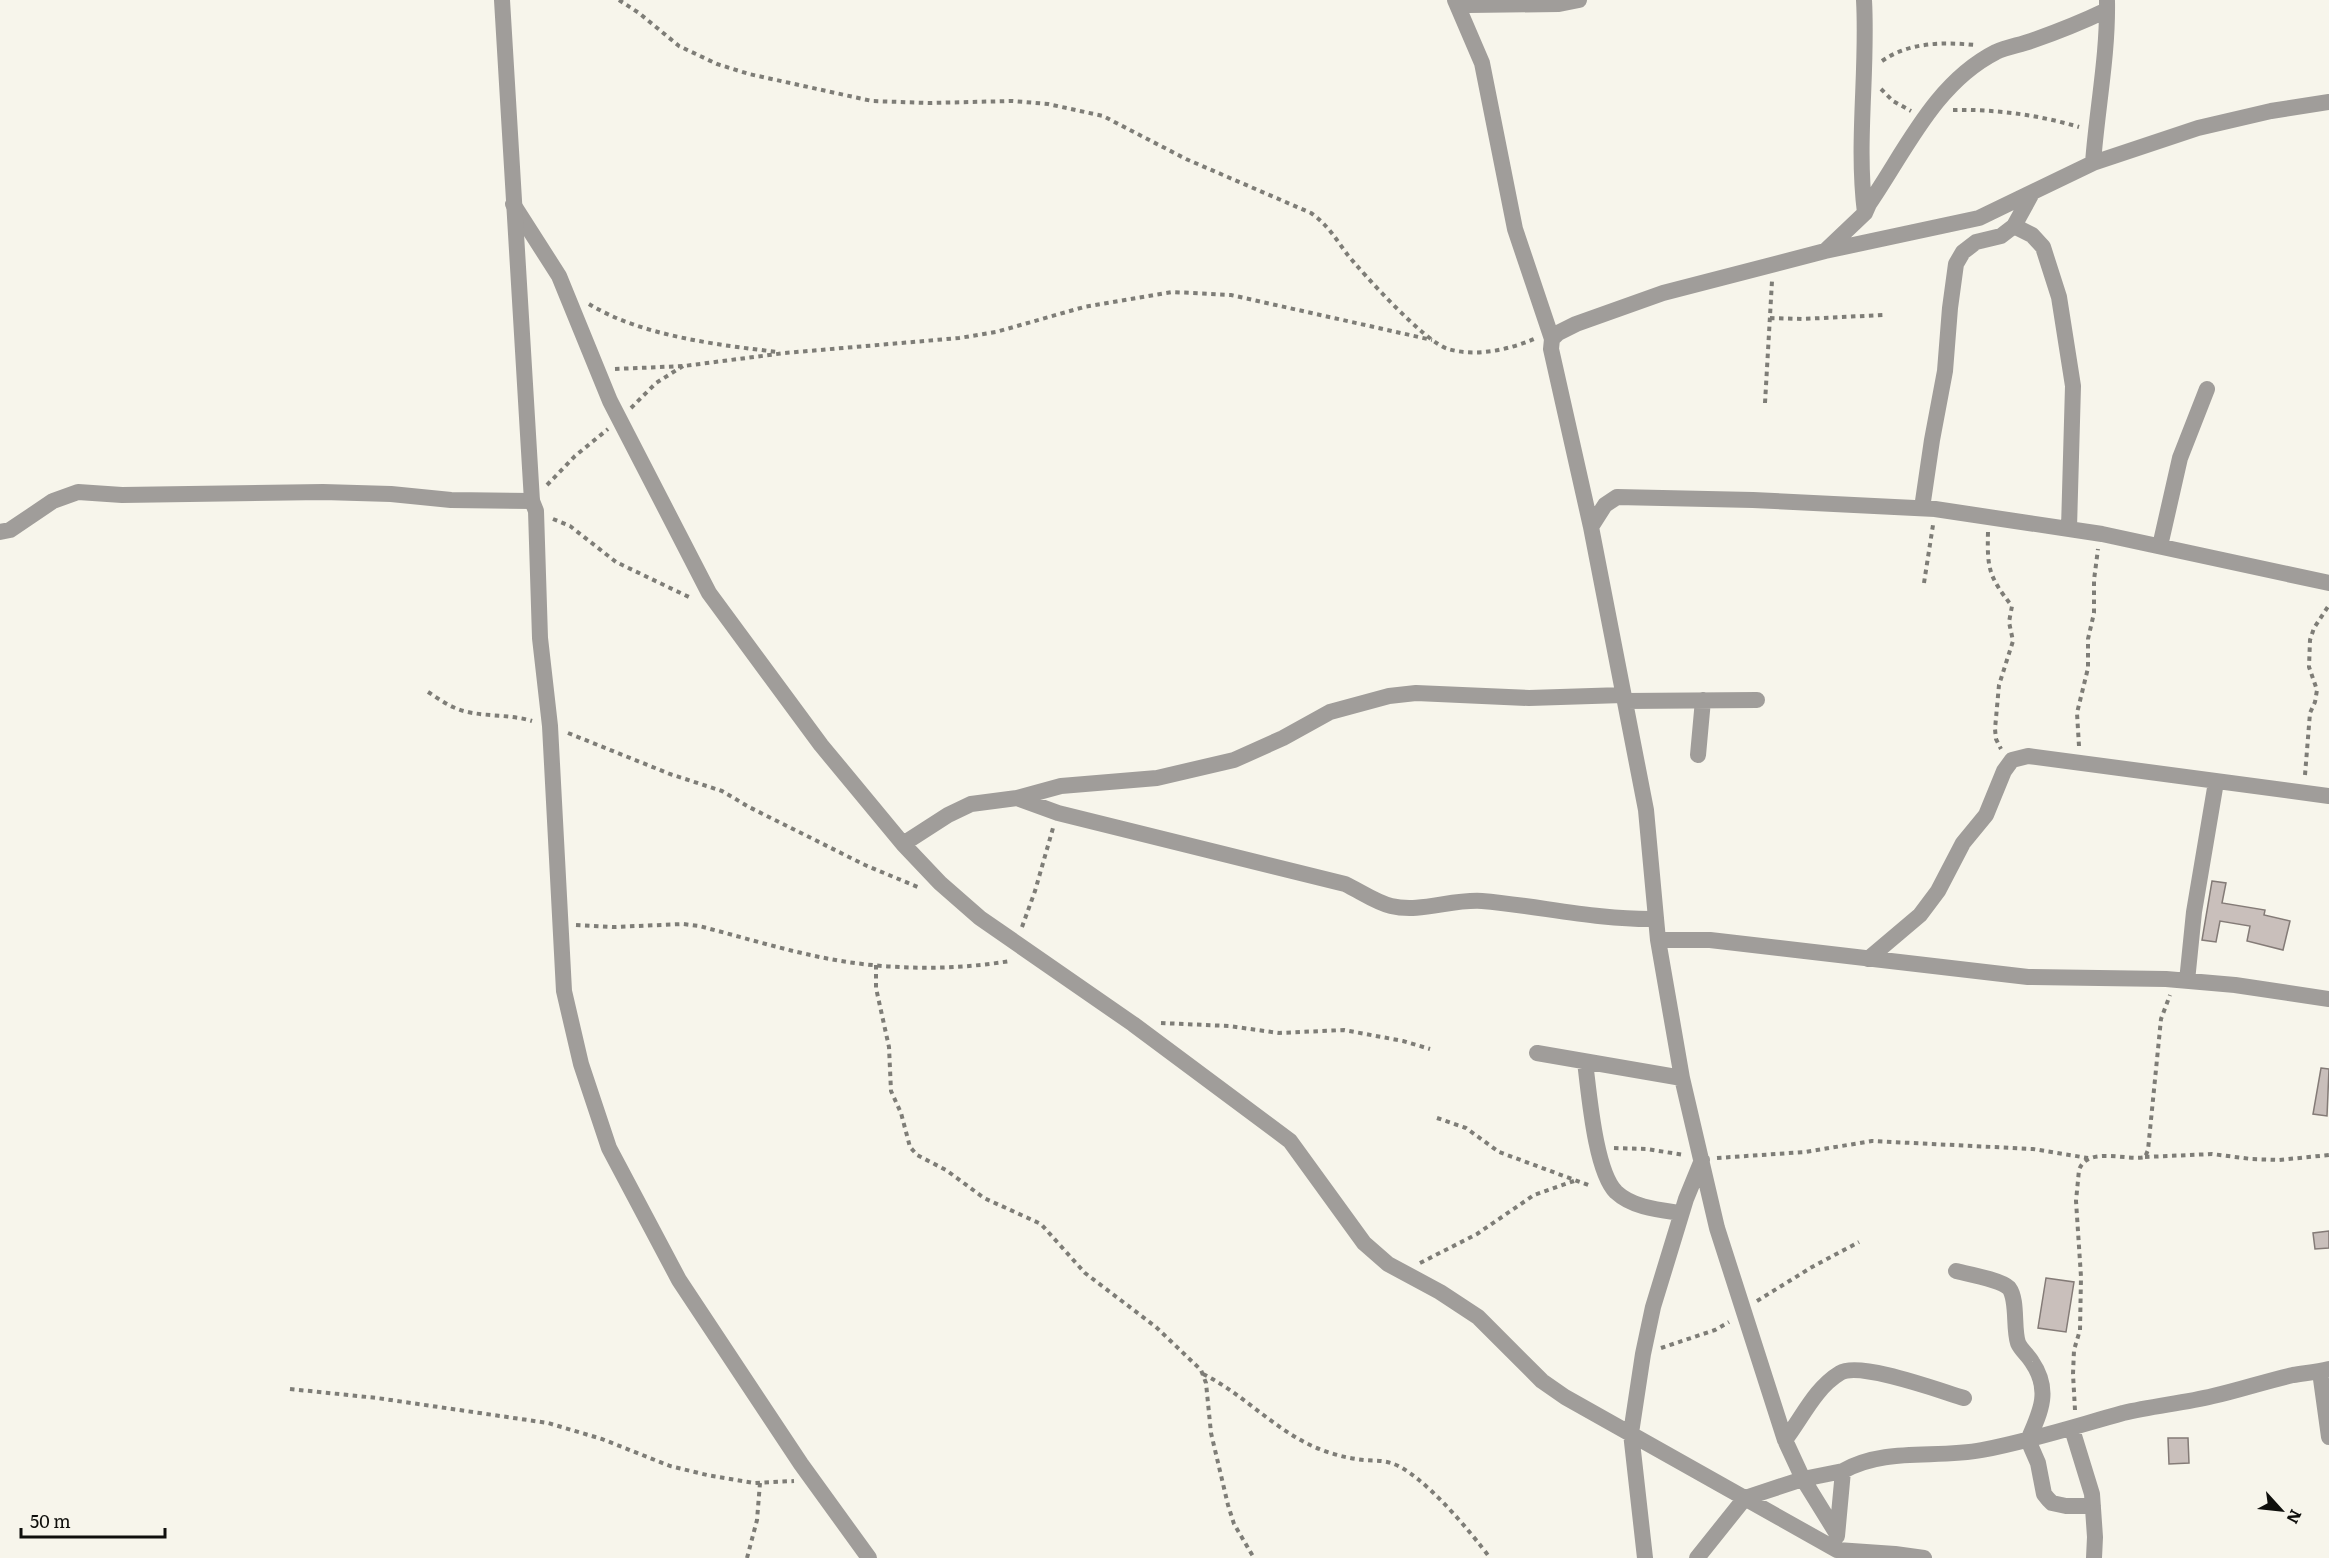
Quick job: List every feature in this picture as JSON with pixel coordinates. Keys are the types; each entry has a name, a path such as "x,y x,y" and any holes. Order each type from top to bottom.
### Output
{"street":[{"path":"502,0 513,204 534,506 540,638 550,726 564,991 581,1064 609,1148 679,1280 811,1478 869,1558"},
{"path":"1579,0 1559,4 1464,6 1482,63 1515,229 1550,336 1591,527 1646,810 1658,940 1682,1078 1717,1228 1785,1440 1803,1479 1842,1550"},
{"path":"1864,0 1866,26 1861,139 1865,213"},
{"path":"1825,251 1865,213 1928,114 1959,77 1993,54 2064,29 2107,5"},
{"path":"2093,163 2105,55 2107,5"},
{"path":"1550,336 1575,324 1664,293 1825,251 1979,218 2031,195 2093,163 2198,128 2271,111 2329,102"},
{"path":"1929,508 1932,440 1945,371 1956,264 1963,252 1976,242 2001,236 2014,226 2031,195"},
{"path":"513,204 566,289 571,309 596,370 709,593 821,745 903,844 940,883 980,918 1015,944 1133,1024 1290,1141 1364,1243 1388,1264 1440,1292 1478,1317 1542,1381 1565,1397 1842,1550 1924,1558"},
{"path":"2014,226 2032,235 2043,247 2059,297 2073,386 2069,528"},
{"path":"2160,546 2180,458 2207,389"},
{"path":"0,532 10,530 53,501 78,492 122,495 323,492 391,494 534,506"},
{"path":"1591,527 1605,505 1617,497 1929,508 2102,534 2260,570 2329,583"},
{"path":"903,844 948,815 971,804 1017,798 1060,786 1157,778 1234,760 1283,738 1330,712 1389,696 1416,693 1529,698 1757,700"},
{"path":"1698,755 1703,700"},
{"path":"1868,959 1920,915 1938,891 1963,843 1986,815 2008,764 2016,758 2028,756 2329,796"},
{"path":"2184,980 2216,782"},
{"path":"1017,798 1058,813 1334,881 1393,907 1420,908 1458,901 1481,901 1626,920 1656,919"},
{"path":"1658,940 1710,940 2028,977 2184,980 2329,999"},
{"path":"1537,1053 1682,1078"},
{"path":"1585,1062 1598,1147 1610,1185 1620,1196 1637,1204 1652,1209 1681,1213"},
{"path":"1645,1558 1631,1433 1653,1307 1681,1213 1702,1160"},
{"path":"1956,1271 2003,1285 2009,1289 2013,1298 2018,1344 2033,1363 2043,1382 2044,1393 2039,1415 2028,1440 2038,1463 2044,1494 2052,1503 2066,1506 2093,1506"},
{"path":"1785,1440 1815,1396 1834,1377 1846,1370 1865,1370 1964,1398"},
{"path":"1697,1558 1745,1498 1803,1479 1843,1471 1852,1465 1873,1459 1971,1452 2028,1440 2125,1413 2240,1390 2324,1370 2329,1437"},
{"path":"2074,1428 2092,1494 2094,1558"},
{"path":"1842,1550 1843,1471"}],"path":[{"path":"619,0 679,45 717,64 749,74 872,101 918,103 1012,101 1048,104 1102,116 1186,159 1311,213 1327,226 1348,256 1408,319 1434,341 1448,349 1483,352 1517,346 1550,336"},
{"path":"2006,48 1954,44 1918,46 1896,52 1863,72 1893,100 1906,109 1922,115 1957,110 2001,112 2062,122 2095,133"},
{"path":"1765,403 1771,265"},
{"path":"566,289 602,312 657,331 718,345 785,353"},
{"path":"596,370 684,366 785,353 959,338 1010,329 1084,307 1172,292 1231,295 1434,341"},
{"path":"1770,318 1802,319 1883,315"},
{"path":"684,366 656,383 620,420 575,456 534,506 570,526 628,569 697,601"},
{"path":"1924,583 1929,508"},
{"path":"1988,517 1989,569 2000,592 2012,606 2009,622 2013,641 1999,685 1995,729 1996,739 2008,764"},
{"path":"2082,763 2077,713 2088,668 2088,639 2095,608 2095,564 2102,534"},
{"path":"2301,793 2307,763 2310,712 2317,690 2308,667 2310,640 2314,628 2329,604"},
{"path":"428,692 454,707 472,712 517,716 550,726 670,774 722,791 855,860 921,888"},
{"path":"1015,944 1035,891 1058,813"},
{"path":"560,924 614,927 683,924 699,926 841,961 910,968 980,965 1034,957"},
{"path":"876,965 876,988 889,1047 891,1091 913,1150 923,1159 956,1176 984,1198 1041,1224 1085,1273 1156,1327 1203,1373 1225,1386 1257,1412 1307,1444 1347,1458 1383,1461 1402,1467 1424,1485 1477,1540 1490,1558"},
{"path":"2145,1157 2148,1150 2162,1019 2167,1000 2184,980"},
{"path":"1133,1024 1179,1023 1279,1033 1344,1030 1403,1041 1430,1049"},
{"path":"1437,1118 1466,1128 1499,1152 1593,1186"},
{"path":"1598,1147 1670,1152 1702,1160 1805,1152 1872,1141 2033,1149 2088,1158 2105,1156 2135,1159 2212,1154 2279,1160 2329,1155"},
{"path":"2074,1428 2074,1350 2079,1330 2081,1277 2076,1201 2080,1166 2088,1158"},
{"path":"1400,1271 1454,1248 1533,1195 1575,1180"},
{"path":"1643,1354 1724,1326 1742,1309 1859,1242"},
{"path":"1203,1373 1211,1433 1228,1505 1234,1524 1254,1558"},
{"path":"290,1389 377,1398 548,1423 625,1447 670,1466 735,1481 760,1483 811,1478"},
{"path":"747,1558 757,1520 760,1483"}],"building":[{"path":"2212,881 2226,883 2222,903 2265,910 2264,915 2290,921 2283,950 2247,941 2250,926 2220,921 2216,942 2202,940"},
{"path":"2321,1068 2329,1069 2327,1116 2313,1114"},
{"path":"2329,1231 2329,1248 2315,1249 2313,1233"},
{"path":"2046,1278 2074,1282 2066,1332 2038,1328"},
{"path":"2168,1438 2188,1438 2189,1463 2169,1464"}]}
